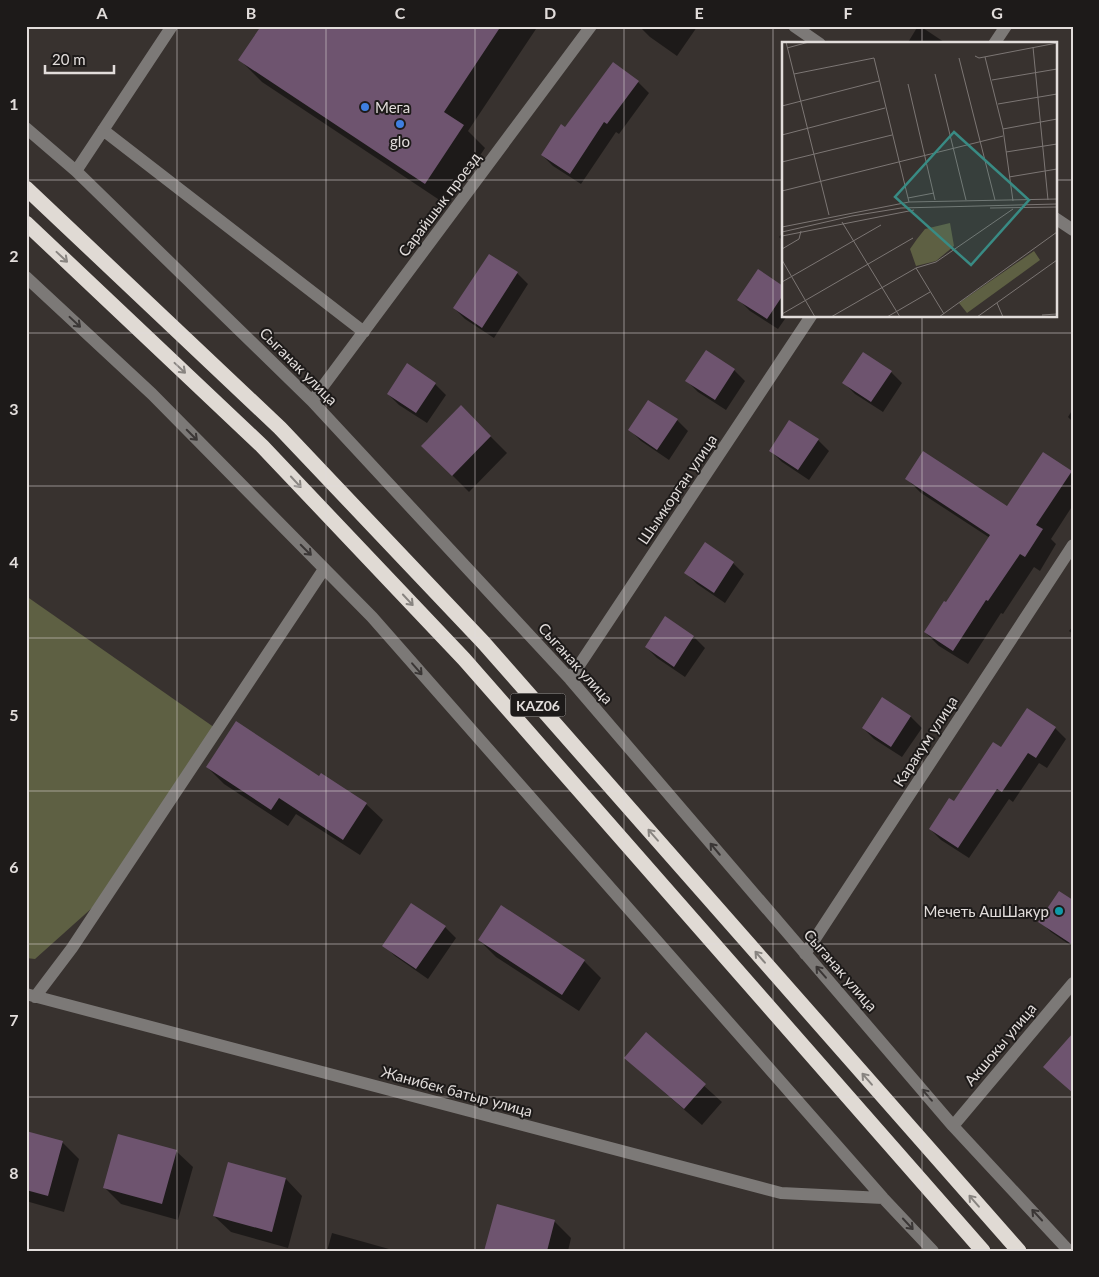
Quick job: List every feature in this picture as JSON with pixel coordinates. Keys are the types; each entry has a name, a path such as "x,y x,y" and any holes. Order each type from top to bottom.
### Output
{"highway":[{"name":"KАZ06","path":"26,188 280,428 483,642 1018,1251"},
{"name":"KАZ06","path":"26,223 262,446 464,659 983,1251"}],"street":[{"path":"76,171 172,26"},
{"name":"Сарайшык проезд","path":"312,401 591,26"},
{"path":"794,26 817,42"},
{"path":"995,42 1006,26"},
{"name":"Сыганак улица","path":"26,128 76,171 312,401 570,679 953,1126 1069,1251"},
{"path":"103,130 364,332"},
{"path":"1056,219 1073,230"},
{"path":"26,277 152,394 372,617 883,1198 933,1251"},
{"name":"Шымкорган улица","path":"570,679 810,318"},
{"name":"Каракум улица","path":"805,954 1073,545"},
{"path":"31,995 72,948 324,569"},
{"name":"Акшокы улица","path":"953,1126 1073,983"},
{"name":"Жанибек батыр улица","path":"31,995 780,1193 883,1198"}],"green space":[{"path":"26,596 218,730 102,899 35,959 26,958"}],"building":[{"path":"261,26 501,26 444,112 464,125 425,184 238,60"},
{"path":"613,62 639,81 607,124 604,122 570,174 541,155 561,124 565,127"},
{"path":"489,254 518,272 482,328 453,308"},
{"path":"758,269 782,285 782,296 767,319 737,300"},
{"path":"706,350 735,369 715,400 685,381"},
{"path":"863,352 892,371 871,402 842,383"},
{"path":"407,363 436,383 416,413 387,394"},
{"path":"648,400 678,419 657,450 628,430"},
{"path":"461,405 491,436 452,476 421,446"},
{"path":"789,420 819,439 798,470 769,451"},
{"path":"923,451 1007,506 1043,452 1072,471 1036,525 1043,529 1025,557 1020,554 988,601 986,600 953,651 924,632 990,535 905,479"},
{"path":"705,542 734,562 714,593 684,573"},
{"path":"665,616 694,636 674,667 645,647"},
{"path":"882,697 911,716 891,747 862,728"},
{"path":"1027,708 1056,727 1036,758 1028,753 1002,792 997,789 958,848 929,829 949,798 954,801 993,742 1001,747"},
{"path":"236,721 319,776 321,773 367,803 343,840 279,798 271,810 206,767"},
{"name":"Мечеть АшШакур","path":"1059,891 1073,900 1073,945 1038,922"},
{"path":"411,903 446,926 416,969 382,946"},
{"path":"501,905 585,960 562,995 478,940"},
{"path":"646,1032 706,1084 684,1109 624,1058"},
{"path":"1073,1033 1073,1093 1043,1067"},
{"path":"26,1131 63,1141 48,1196 26,1190"},
{"path":"118,1134 177,1150 162,1204 103,1188"},
{"path":"228,1162 286,1178 272,1232 213,1216"},
{"path":"497,1204 555,1220 547,1251 484,1251"}],"place":[{"name":"Мега","path":"365,107"},
{"name":"glo","path":"400,124"},
{"name":"Мечеть АшШакур","path":"1059,911"}]}
